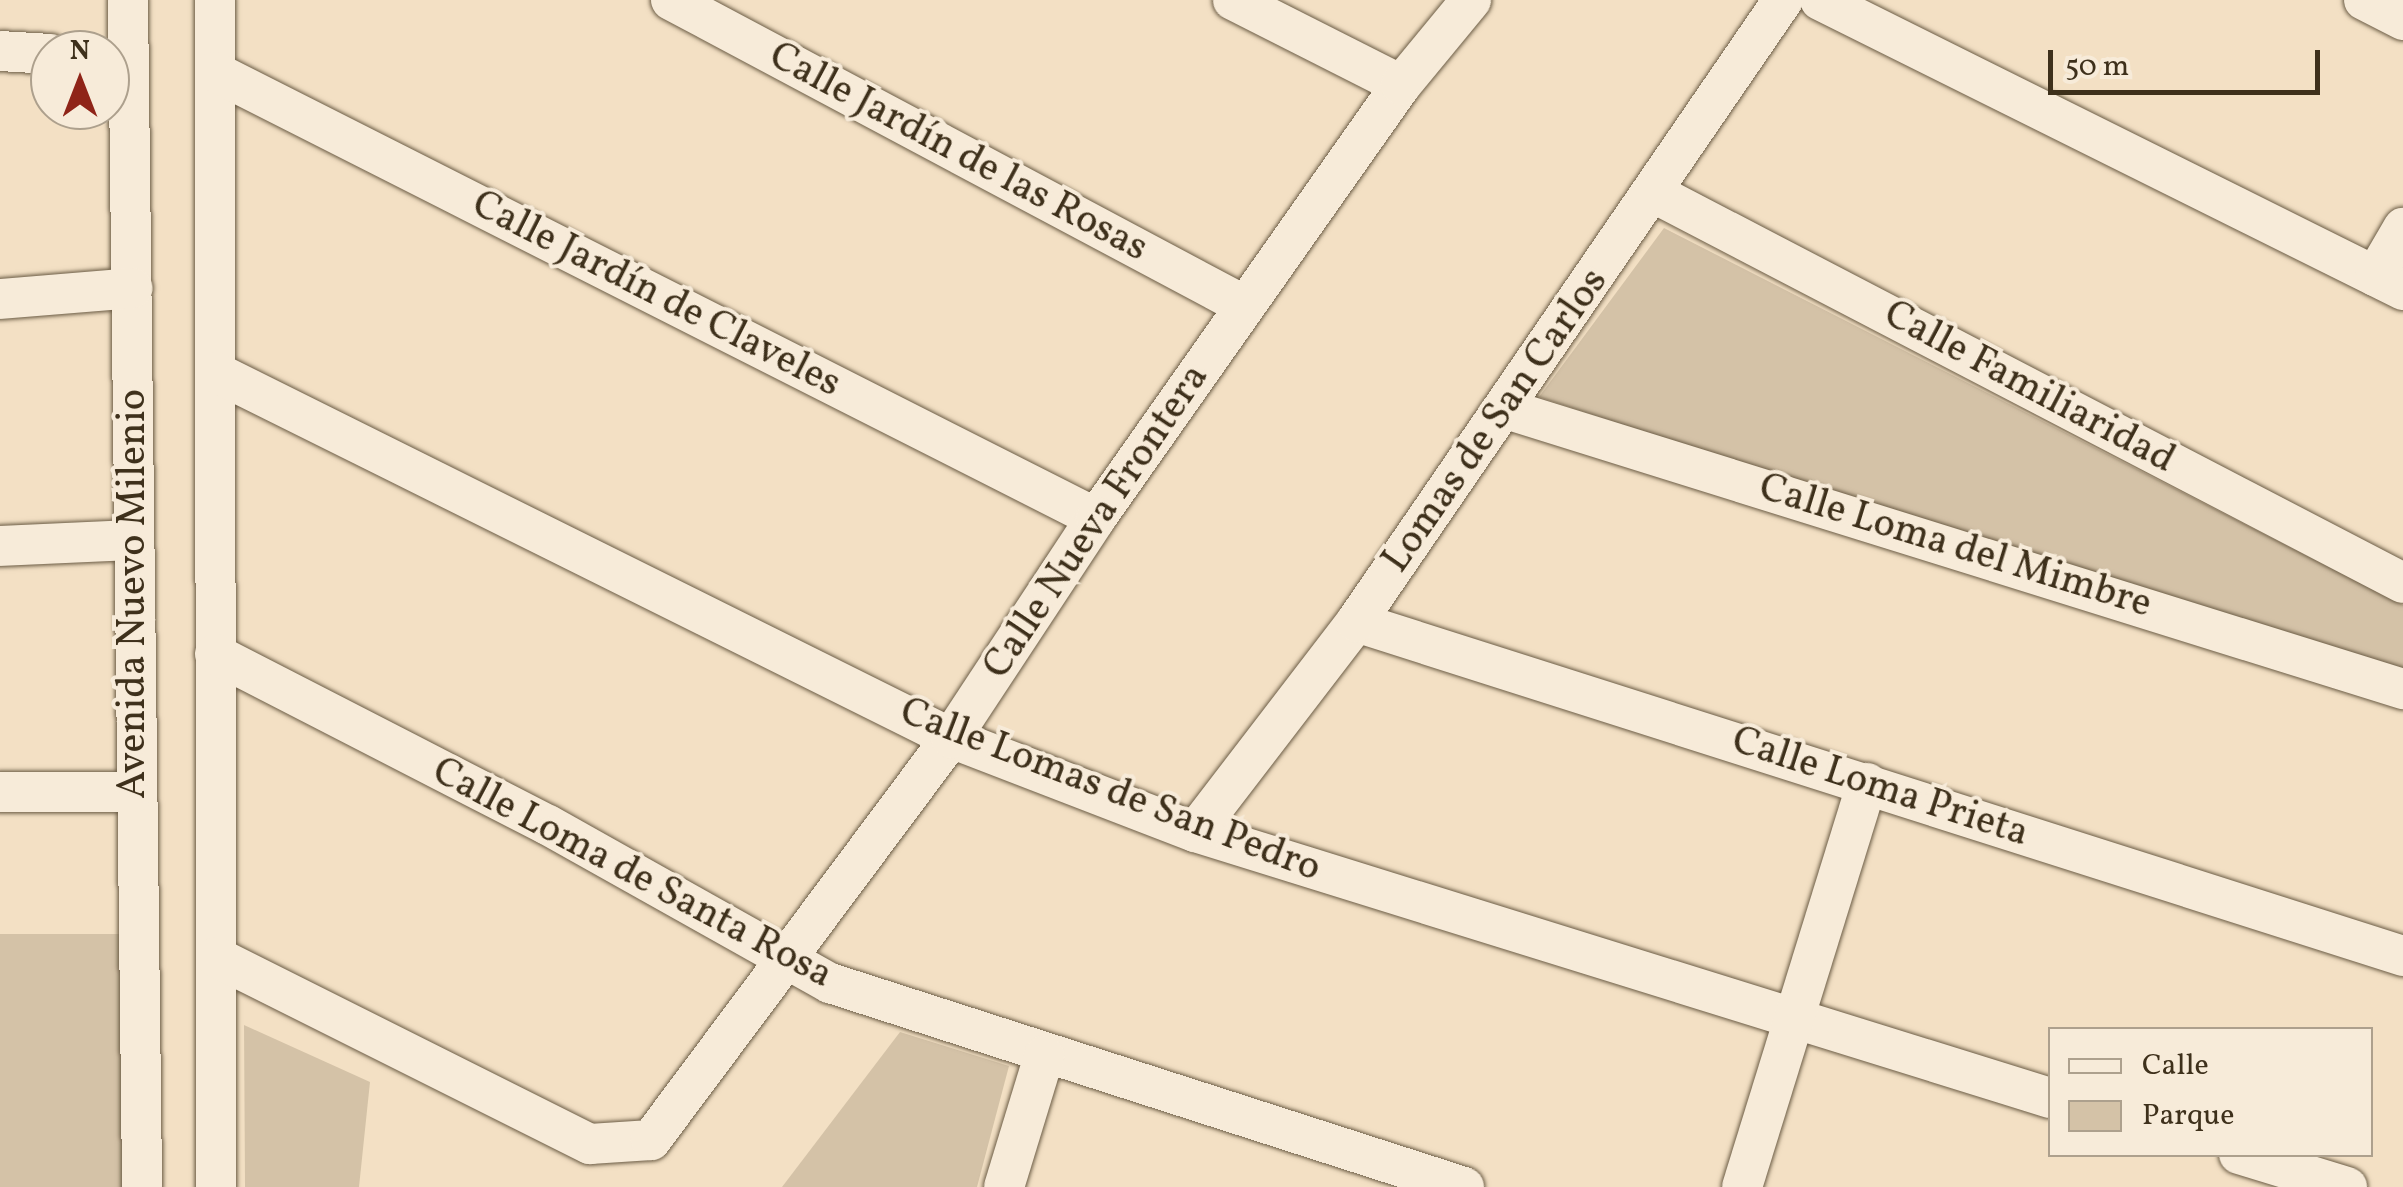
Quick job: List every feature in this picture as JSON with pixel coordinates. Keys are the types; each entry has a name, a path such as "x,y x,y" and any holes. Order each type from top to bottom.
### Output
{"street":[{"name":"Avenida Nuevo Milenio","path":"123,30 128,0"},
{"name":"Avenida Nuevo Milenio","path":"215,0 216,1187"},
{"name":"Calle Jardín de las Rosas","path":"671,0 1245,306"},
{"path":"1233,0 1401,85"},
{"name":"Calle Nueva Frontera","path":"216,957 590,1144 651,1140 950,738 1096,518 1401,85 1472,0"},
{"name":"Lomas de San Carlos","path":"1195,832 1356,622 1506,409 1783,0"},
{"path":"1820,0 2389,283 2403,228"},
{"path":"2364,0 2403,20"},
{"path":"0,51 30,53"},
{"name":"Calle Jardín de Claveles","path":"215,72 1096,518"},
{"name":"Avenida Nuevo Milenio","path":"123,130 133,288 134,792 142,1187"},
{"name":"Calle Familiaridad","path":"1654,193 2403,583"},
{"path":"0,300 133,288"},
{"name":"Calle Lomas de San Pedro","path":"214,372 950,738 1195,832 2048,1097"},
{"name":"Calle Loma del Mimbre","path":"1506,409 2403,689"},
{"path":"0,546 134,540"},
{"name":"Calle Loma Prieta","path":"1356,622 2403,956"},
{"name":"Calle Loma de Santa Rosa","path":"215,654 548,825 786,963 1044,1056 1464,1187"},
{"path":"1742,1187 1867,783"},
{"path":"0,792 134,792"},
{"path":"1004,1187 1044,1056"},
{"path":"2249,1157 2347,1187"}],"green space":[{"path":"1664,228 2403,605 2403,681 1539,397"},
{"path":"0,934 144,934 144,1187 0,1187"},
{"path":"244,1025 370,1082 359,1187 245,1187"},
{"path":"900,1032 1009,1066 977,1187 782,1187"}]}
